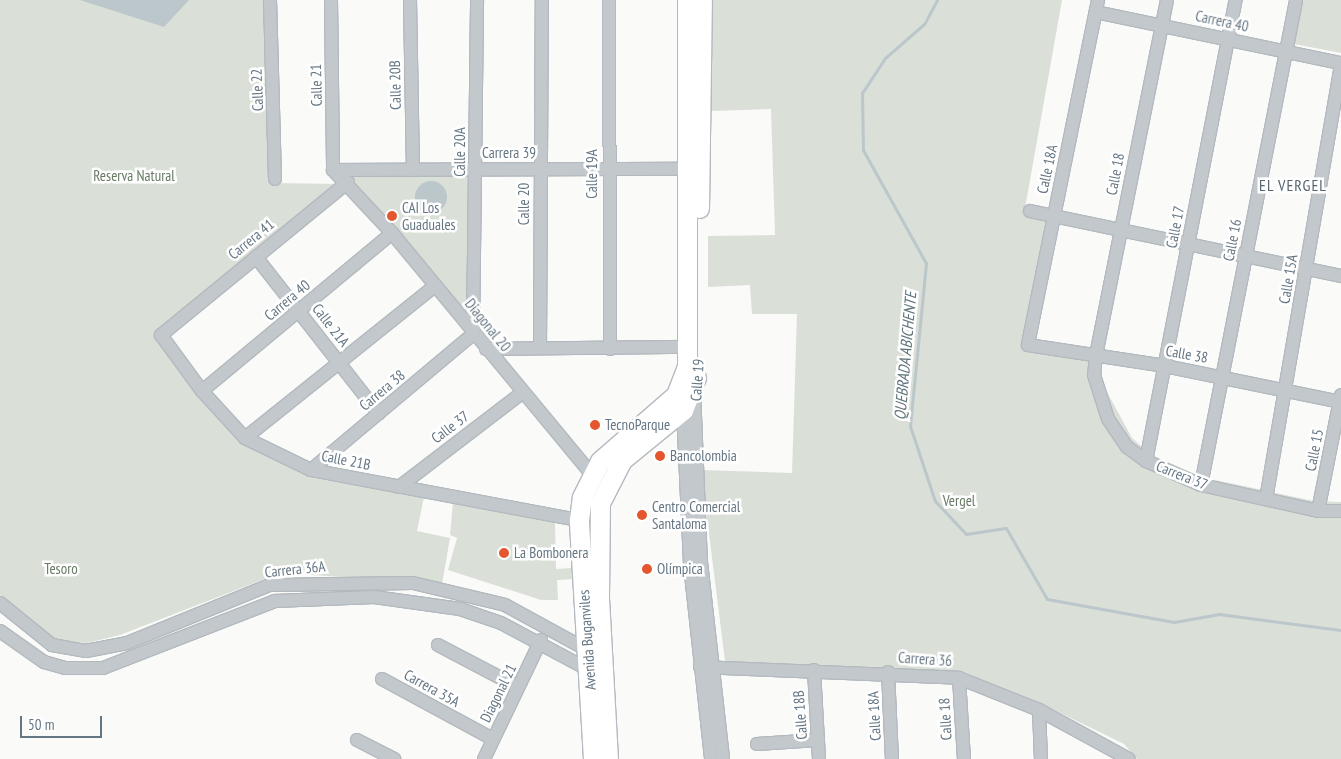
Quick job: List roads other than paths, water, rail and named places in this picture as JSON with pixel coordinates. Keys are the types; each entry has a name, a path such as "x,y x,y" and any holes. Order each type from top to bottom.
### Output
{"main road":[{"name":"Calle 19","path":"687,0 688,386"},
{"name":"Calle 19","path":"688,386 699,341 702,0"},
{"path":"598,481 683,410 688,386"},
{"path":"588,521 598,481 600,461 688,386"},
{"name":"Avenida Buganviles","path":"588,521 588,650 599,671 594,759"},
{"name":"Avenida Buganviles","path":"588,521 599,671 608,759"}],"street":[{"name":"Calle 22","path":"270,0 276,179"},
{"name":"Calle 21","path":"331,0 333,170"},
{"name":"Calle 20B","path":"410,0 413,170"},
{"name":"Calle 20A","path":"473,334 477,169 477,0"},
{"name":"Calle 20","path":"540,348 542,0"},
{"name":"Calle 19A","path":"608,0 610,349"},
{"name":"Calle 18","path":"1096,354 1167,0"},
{"name":"Calle 17","path":"1146,461 1236,0"},
{"name":"Calle 16","path":"1201,485 1296,0"},
{"name":"Carrera 40","path":"1097,6 1162,26 1341,63"},
{"name":"Calle 18A","path":"1028,345 1097,6"},
{"name":"Calle 15A","path":"1266,499 1341,63"},
{"name":"Carrera 39","path":"333,170 686,168"},
{"path":"333,170 348,182"},
{"name":"Diagonal 20","path":"348,182 522,393 598,481"},
{"name":"Carrera 41","path":"161,335 348,182"},
{"path":"1030,211 1341,276"},
{"name":"Carrera 40","path":"202,392 392,233"},
{"name":"Calle 21A","path":"256,257 379,414"},
{"path":"245,438 435,286"},
{"name":"Carrera 38","path":"311,470 473,334"},
{"name":"Calle 21B","path":"161,335 202,392 245,438 311,470 588,521"},
{"name":"Calle 38","path":"1028,345 1165,366 1341,400"},
{"path":"486,349 688,347"},
{"name":"Carrera 37","path":"1096,354 1094,375 1108,419 1127,447 1146,461 1201,485 1318,510 1341,510"},
{"name":"Calle 19","path":"688,386 701,562 723,759"},
{"name":"Calle 37","path":"398,487 522,393"},
{"name":"Calle 15","path":"1318,510 1341,400"},
{"name":"Calle 19","path":"683,410 700,667 711,759"},
{"name":"Carrera 36A","path":"0,603 52,645 86,651 127,643 270,585 382,581 444,588 519,611 588,650"},
{"name":"Carrera 36A","path":"0,631 44,662 65,668 103,668 281,600 417,601 484,617 541,640 599,671"},
{"name":"Diagonal 21","path":"484,759 541,640"},
{"path":"438,645 518,687"},
{"name":"Carrera 36","path":"700,667 888,672 959,678 1039,710 1124,756"},
{"name":"Calle 18B","path":"814,670 820,759"},
{"name":"Calle 18A","path":"888,672 892,759"},
{"name":"Calle 18","path":"959,678 964,759"},
{"name":"Carrera 35A","path":"382,679 493,739"},
{"path":"1039,710 1041,759"},
{"path":"356,740 394,759"},
{"path":"756,744 818,740"}],"waterway":[{"name":"QUEBRADA ABICHENTE","path":"937,0 924,24 885,58 862,93 863,150 926,263 910,426 935,501 966,534 1006,528 1047,599 1174,622 1219,614 1341,630"}],"place":[{"name":"CAI Los Guaduales","path":"392,216"},
{"name":"TecnoParque","path":"595,425"},
{"name":"Bancolombia","path":"660,456"},
{"name":"Centro Comercial Santaloma","path":"642,515"},
{"name":"La Bombonera","path":"504,553"},
{"name":"Olímpica","path":"647,569"}],"district":[{"name":"EL VERGEL","path":"1293,185"}],"park label":[{"name":"Reserva Natural","path":"134,176"},
{"name":"Vergel","path":"959,501"},
{"name":"Tesoro","path":"61,569"}]}
